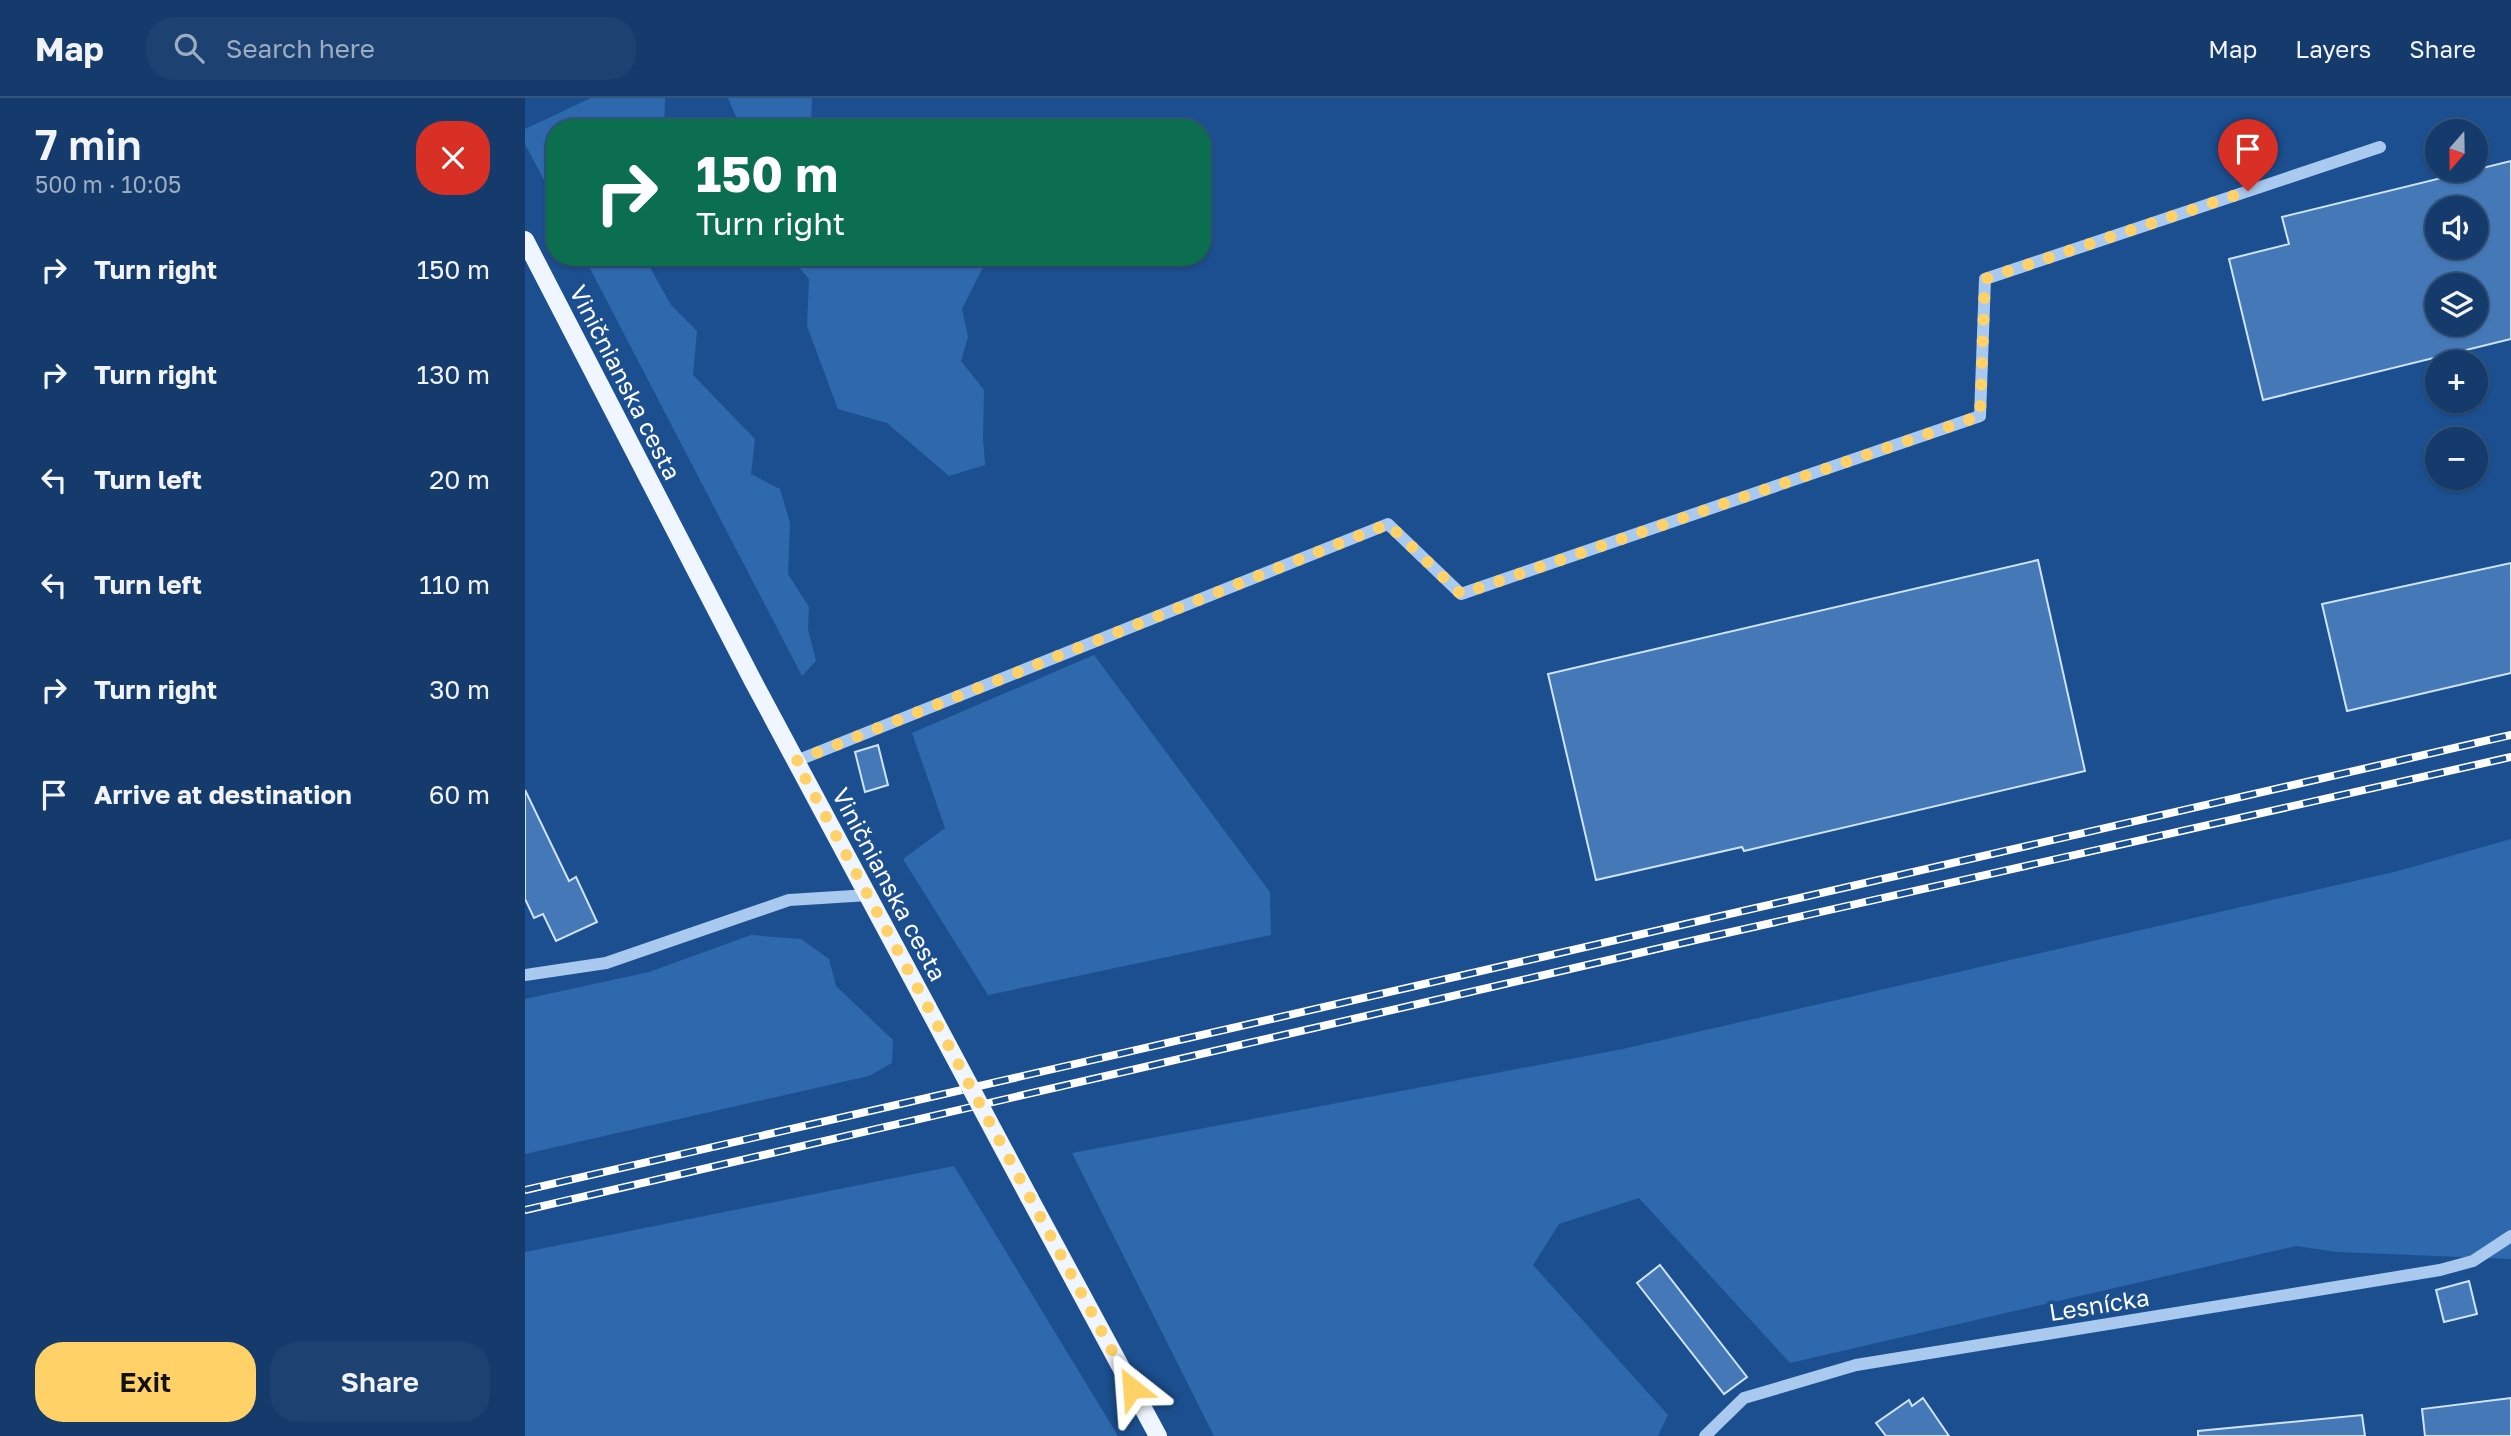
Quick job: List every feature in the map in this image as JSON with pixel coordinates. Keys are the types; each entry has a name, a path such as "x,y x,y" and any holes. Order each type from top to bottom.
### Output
{"main road":[{"name":"Viničnianska cesta","path":"525,240 753,681 1158,1436"}],"street":[{"path":"796,761 1388,524 1461,594 1980,416 1985,279 2380,146"},
{"path":"525,975 605,963 789,900 869,895"},
{"name":"Lesnícka","path":"1705,1436 1744,1398 1856,1365 2440,1269 2473,1261 2511,1236"}],"shaded area":[{"path":"591,98 665,98 664,119 546,119"},
{"path":"728,98 812,98 811,119 737,119"},
{"path":"546,119 546,184 525,144 525,129"},
{"path":"589,266 649,266 671,305 697,331 693,375 755,439 751,474 780,489 790,523 788,574 809,607 808,629 816,661 802,676"},
{"path":"798,266 984,266 962,309 968,337 961,361 984,390 985,465 949,476 887,423 838,409 807,326 809,279"},
{"path":"1094,655 1270,892 1271,935 988,995 903,859 945,828 912,733"},
{"path":"2511,839 2511,1259 2337,1252 2296,1246 1790,1363 1639,1198 1559,1224 1533,1265 1668,1415 1658,1436 1214,1436 1072,1153 1623,1049 2398,871"},
{"path":"751,935 801,939 829,959 836,986 893,1040 892,1063 869,1076 525,1154 525,999 649,972"},
{"path":"954,1166 1118,1436 525,1436 525,1252"}],"building":[{"path":"2511,161 2511,339 2466,350 2425,350 2425,360 2263,400 2229,259 2289,244 2282,217 2425,182 2489,182 2489,166"},
{"path":"2038,560 2085,771 1744,851 1742,847 1596,880 1548,674"},
{"path":"2511,563 2511,673 2347,711 2322,604"},
{"path":"878,745 888,785 865,792 855,752"},
{"path":"525,790 569,881 576,877 597,922 556,941 543,914 534,918 525,899"},
{"path":"1660,1265 1747,1377 1724,1394 1637,1283"},
{"path":"2469,1281 2477,1314 2444,1322 2436,1290"},
{"path":"1923,1398 1949,1436 1886,1436 1876,1423 1909,1400 1912,1406"},
{"path":"2511,1398 2511,1436 2425,1436 2422,1409"},
{"path":"2362,1415 2365,1436 2198,1436 2198,1431"}],"railway":[{"path":"525,1190 2511,735"},
{"path":"525,1210 1691,941 2511,757"}],"route":[{"path":"1132,1388 796,761 1388,524 1461,594 1980,416 1985,279 2248,191"}]}
